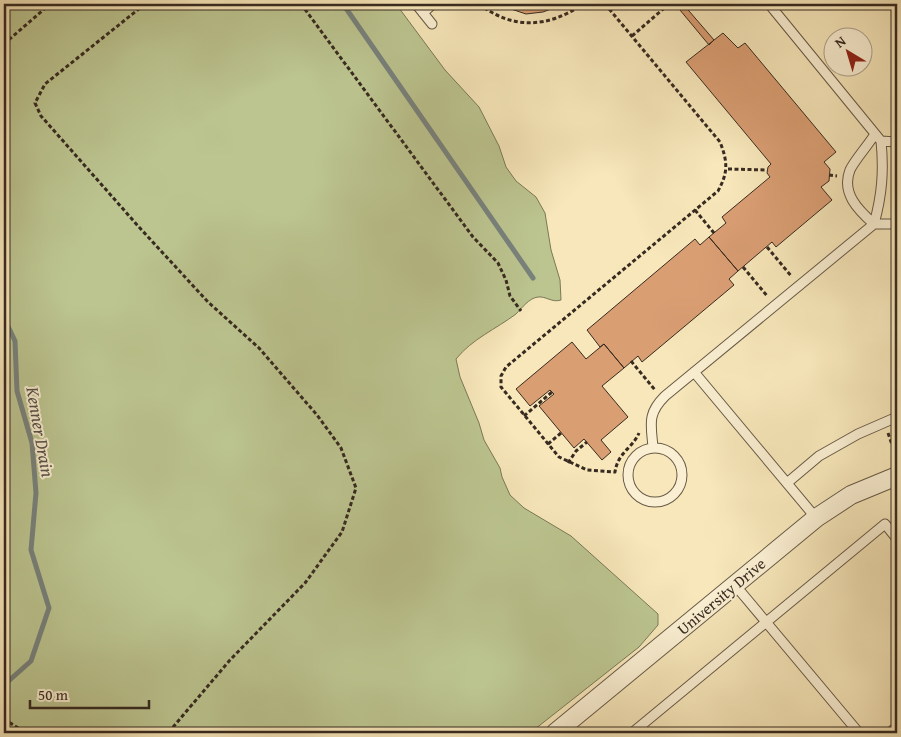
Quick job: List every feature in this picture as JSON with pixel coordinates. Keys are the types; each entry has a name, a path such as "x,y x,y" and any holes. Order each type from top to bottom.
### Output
{"street":[{"name":"University Drive","path":"555,733 816,518 851,495 897,476"}],"lane":[{"path":"416,4 432,24"},
{"path":"423,13 433,4"},
{"path":"654,447 650,420 654,407 874,224 882,196 884,168 878,137 769,4"},
{"path":"878,137 897,142"},
{"path":"878,137 850,170 848,190 858,210 874,224 897,224"},
{"path":"694,372 816,518"},
{"path":"787,483 819,456 858,434 897,417"},
{"path":"654,447 664,448 673,454 680,462 682,473 681,484 675,493 667,500 656,502 646,501 636,495 630,486 627,476 634,456 643,450 654,447"},
{"path":"632,733 885,524 897,539"},
{"path":"735,585 859,733"}],"path":[{"path":"4,44 50,4"},
{"path":"145,4 45,84 35,103 41,116 138,226 208,302 259,348 317,415 341,448 356,488 342,532 305,583 230,660 168,733"},
{"path":"301,4 473,237 498,263 506,280 510,296 521,311"},
{"path":"479,4 495,16 520,23 546,21 574,10 583,4"},
{"path":"605,4 720,142 728,169 718,191 506,367 501,376 501,387 558,457 568,463 588,470 615,472 617,461 636,440 640,429"},
{"path":"632,36 670,4"},
{"path":"728,169 767,170"},
{"path":"836,185 837,170"},
{"path":"829,175 837,176"},
{"path":"695,210 714,233"},
{"path":"767,247 792,278"},
{"path":"743,267 768,298"},
{"path":"786,283 800,272"},
{"path":"761,304 774,293"},
{"path":"631,361 656,391"},
{"path":"649,398 663,385"},
{"path":"524,416 552,392"},
{"path":"885,422 897,458"},
{"path":"548,444 561,432"},
{"path":"568,463 576,451 587,442"},
{"path":"4,718 26,733"}],"green space":[{"path":"4,4 396,4 445,70 479,107 499,146 506,167 516,181 536,197 545,213 551,250 560,280 561,300 555,301 541,297 532,299 516,314 462,352 456,359 460,377 484,440 500,468 510,495 524,508 571,536 658,614 658,625 639,647 530,733 4,733"}],"building":[{"path":"496,4 564,4 543,12 526,14"},
{"path":"675,4 683,4 714,40 709,45"},
{"path":"723,33 738,48 745,43 836,152 824,162 830,169 829,181 821,187 832,200 776,247 772,242 738,271 709,237 726,223 722,217 770,177 767,173 768,167 771,164 686,62"},
{"path":"709,237 738,271 729,279 734,285 642,362 638,356 624,368 604,344 600,347 587,330 695,239 700,245"},
{"path":"572,342 586,359 604,344 624,368 602,386 628,417 601,440 611,452 602,460 584,439 574,448 539,406 554,394 550,390 530,406 516,389"}],"waterway":[{"path":"343,4 533,278"},
{"name":"Kenner Drain","path":"4,318 15,341 17,391 32,443 36,493 31,550 49,608 31,661 4,685"}]}
